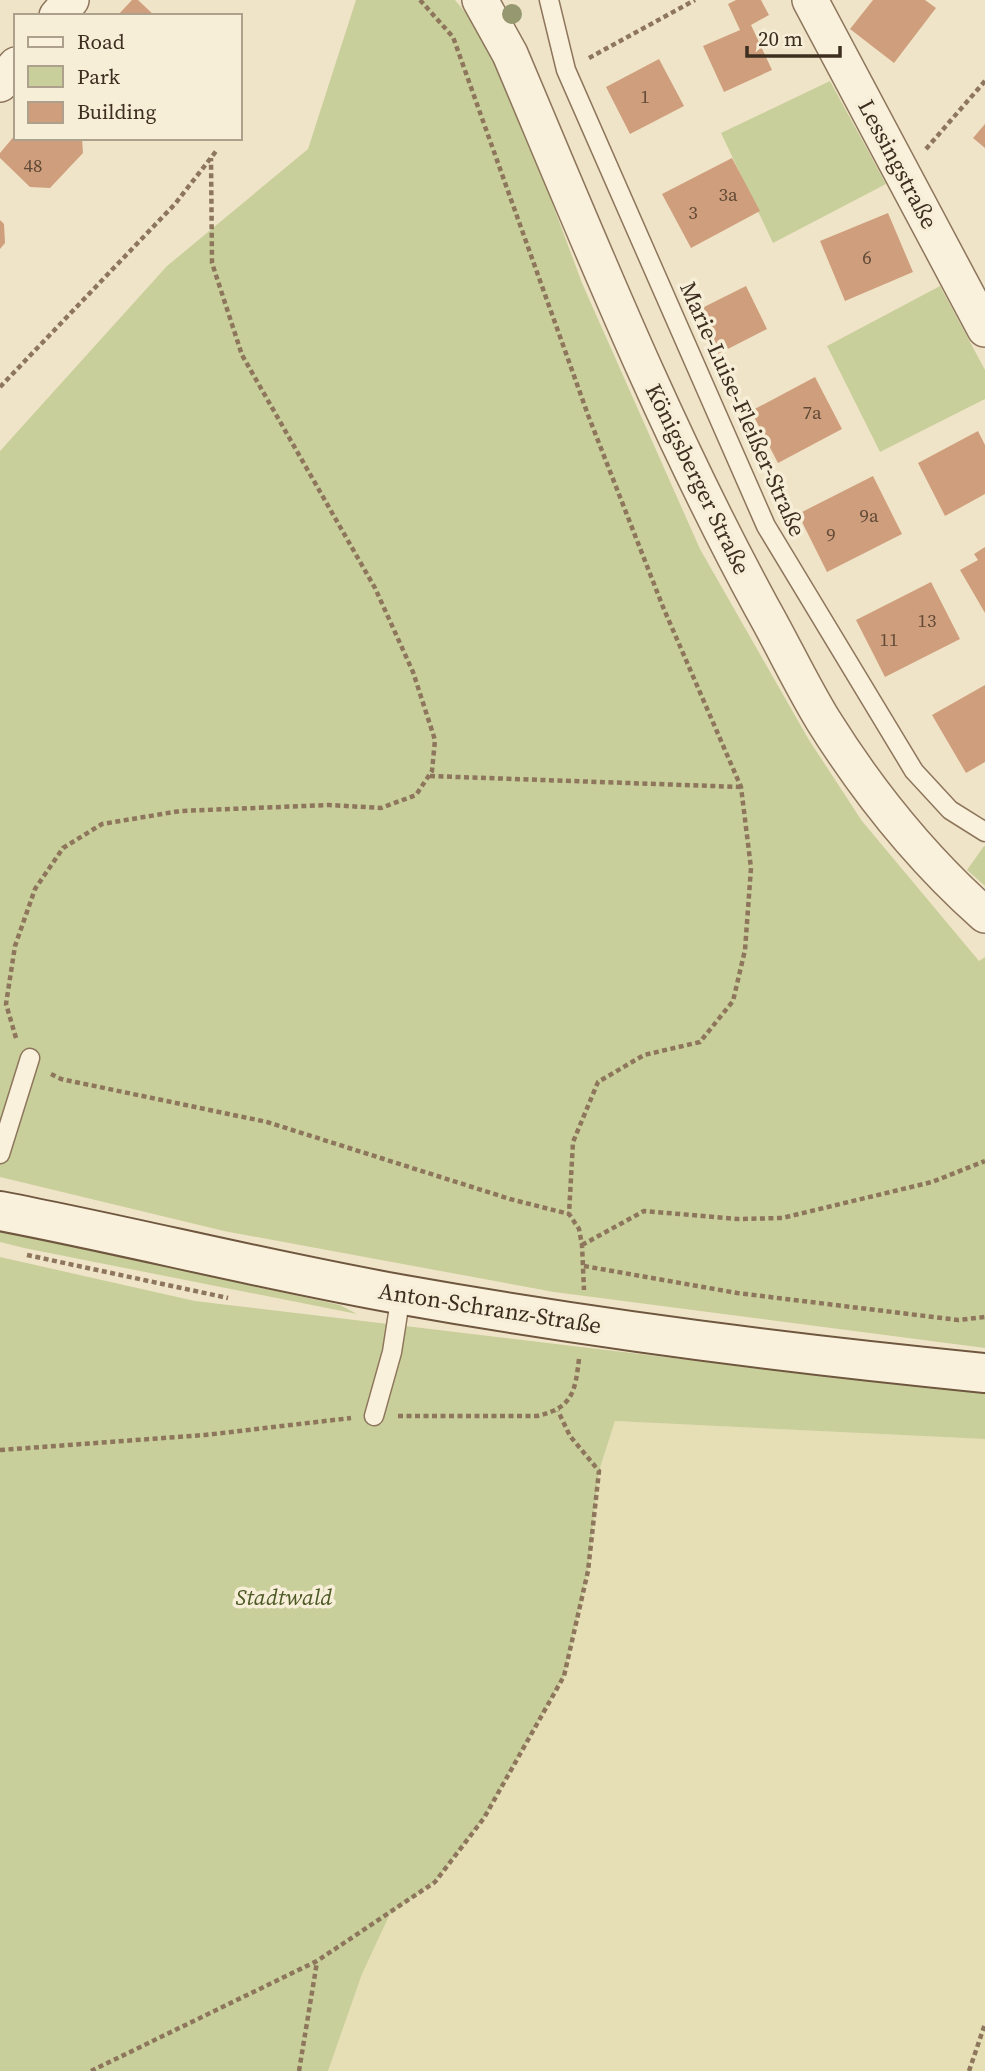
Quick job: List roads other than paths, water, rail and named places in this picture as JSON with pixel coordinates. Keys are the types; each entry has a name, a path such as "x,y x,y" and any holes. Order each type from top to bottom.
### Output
{"main road":[{"name":"Anton-Schranz-Straße","path":"0,1211 401,1294 538,1318 834,1358 985,1373"}],"street":[{"name":"Königsberger Straße","path":"480,0 510,54 657,397 723,536 810,696 880,803 951,885 985,915"},
{"name":"Lessingstraße","path":"810,0 904,174 974,280 985,329"},
{"path":"0,84 14,67"}],"lane":[{"name":"Marie-Luise-Fleißer-Straße","path":"549,0 566,70 765,526 914,771 950,810 985,832"},
{"path":"0,1154 30,1058"},
{"path":"374,1416 392,1352 401,1294"}],"park label":[{"name":"Stadtwald","path":"284,1597"}]}
